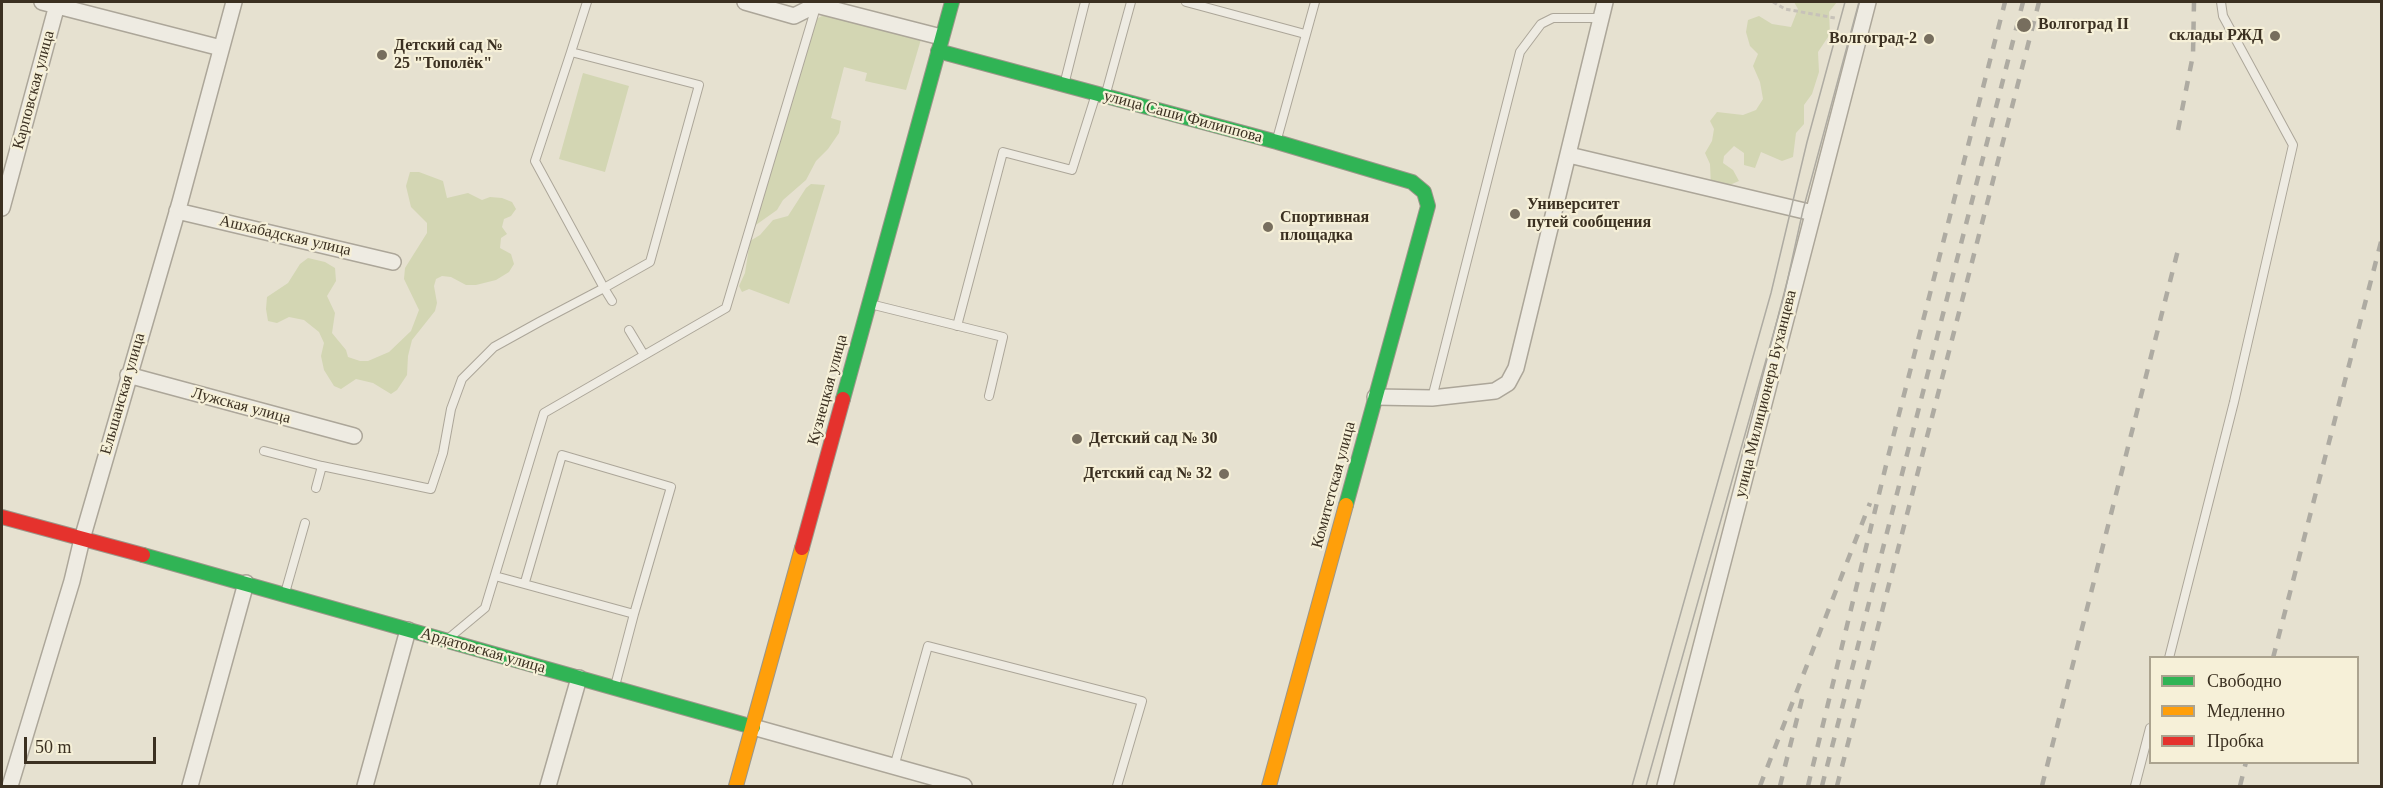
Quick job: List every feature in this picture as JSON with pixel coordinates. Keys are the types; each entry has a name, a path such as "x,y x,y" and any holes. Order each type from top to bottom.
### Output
{"street":[{"name":"Ельшанская улица","path":"10,786 72,581 234,2"},
{"path":"745,2 794,16 816,5"},
{"name":"Кузнецкая улица","path":"736,786 952,2"},
{"path":"1375,397 1432,398 1495,391 1508,383 1516,369 1605,2"},
{"name":"улица Милиционера Буханцева","path":"1665,786 1868,2"},
{"path":"49,3 221,48"},
{"name":"Карповская улица","path":"2,208 49,3"},
{"name":"улица Саши Филиппова","path":"816,5 1064,85 1277,141 1412,182 1424,192"},
{"path":"1569,154 1813,213"},
{"name":"Комитетская улица","path":"1269,786 1428,206 1424,192"},
{"name":"Ашхабадская улица","path":"177,211 393,262"},
{"name":"Лужская улица","path":"128,375 354,436"},
{"name":"Ардатовская улица","path":"2,517 246,583 964,786"},
{"path":"190,786 246,583"},
{"path":"365,786 408,630"},
{"path":"548,786 579,678"}],"lane":[{"path":"587,2 535,161 612,300"},
{"path":"1064,85 1085,2"},
{"path":"957,326 1003,152 1072,170 1101,95 1131,2"},
{"path":"1186,2 1305,34"},
{"path":"1277,141 1315,2"},
{"path":"2169,656 2234,402 2293,145 2223,16 2221,2"},
{"path":"446,640 485,608 544,413 726,308 816,5"},
{"path":"1432,398 1520,52 1541,24 1553,18 1601,18"},
{"path":"264,451 431,489 443,453 451,409 462,379 494,347 650,262 699,85 571,52"},
{"path":"869,304 1003,337 988,396"},
{"path":"629,330 644,355"},
{"path":"525,582 562,456 671,487 614,688"},
{"path":"316,488 322,466"},
{"path":"285,595 305,523"},
{"path":"495,576 525,582 634,614"},
{"path":"894,767 928,646 1142,701 1117,786"},
{"path":"2136,786 2149,736"}],"path":[{"path":"1773,2 1785,9 1835,18"}],"green space":[{"path":"1794,2 1837,2 1829,12 1830,34 1818,52 1819,72 1812,94 1804,105 1804,124 1796,133 1793,157 1782,161 1761,152 1755,168 1744,165 1744,153 1734,146 1724,156 1723,163 1733,170 1739,181 1725,187 1711,186 1710,164 1705,153 1712,141 1714,129 1710,121 1717,112 1743,115 1756,110 1763,99 1760,82 1753,66 1758,54 1750,46 1746,32 1748,20 1759,16 1772,24 1791,27 1798,9"},
{"path":"826,14 922,36 906,90 865,81 867,73 844,67 831,118 841,121 839,133 816,161 806,180 783,200 777,210 753,227 814,20"},
{"path":"583,73 629,86 605,172 559,159"},
{"path":"410,172 419,172 443,181 447,198 468,193 482,200 490,197 512,202 516,209 511,216 504,219 502,227 507,234 501,238 500,248 511,254 514,264 509,272 496,280 476,285 466,285 451,277 442,276 436,279 435,311 412,340 407,375 397,390 391,394 373,383 356,379 341,389 334,386 324,370 321,356 324,343 319,332 304,320 289,317 277,323 268,321 267,297 288,283 300,264 308,258 325,262 335,268 336,281 327,296 335,313 332,333 346,350 348,357 368,361 389,352 411,331 419,310 404,279 405,268 427,233 427,223 411,207 406,186"},
{"path":"811,184 825,185 789,304 749,289 742,292 739,286 745,273 750,241 760,235 773,220 788,216"}],"tram line":[{"path":"1632,786 1771,293 1807,142 1845,2"},
{"path":"1646,786 1784,296 1803,210 1859,2"}],"railway":[{"path":"1808,786 1889,453 2005,2"},
{"path":"1822,786 2023,2"},
{"path":"1837,786 2039,2"},
{"path":"2178,130 2193,55 2194,2"},
{"path":"2274,656 2382,238"},
{"path":"2042,786 2179,246"},
{"path":"1760,786 1870,503"},
{"path":"1780,786 1802,699"},
{"path":"2240,786 2246,764"}],"traffic: fast":[{"path":"843,399 952,2"},
{"path":"938,51 1277,142 1412,182 1424,192 1428,206 1346,505"},
{"path":"143,555 753,727"}],"traffic: slow":[{"path":"1269,786 1346,505"},
{"path":"736,786 802,548"}],"traffic: jam":[{"path":"802,548 843,399"},
{"path":"2,517 143,555"}],"place":[{"name":"Волгоград II","path":"2024,25"},
{"name":"склады РЖД","path":"2275,36"},
{"name":"Волгоград-2","path":"1929,39"},
{"name":"Детский сад № 25 \"Тополёк\"","path":"382,55"},
{"name":"Университет путей сообщения","path":"1515,214"},
{"name":"Спортивная площадка","path":"1268,227"},
{"name":"Детский сад № 30","path":"1077,439"},
{"name":"Детский сад № 32","path":"1224,474"}]}
